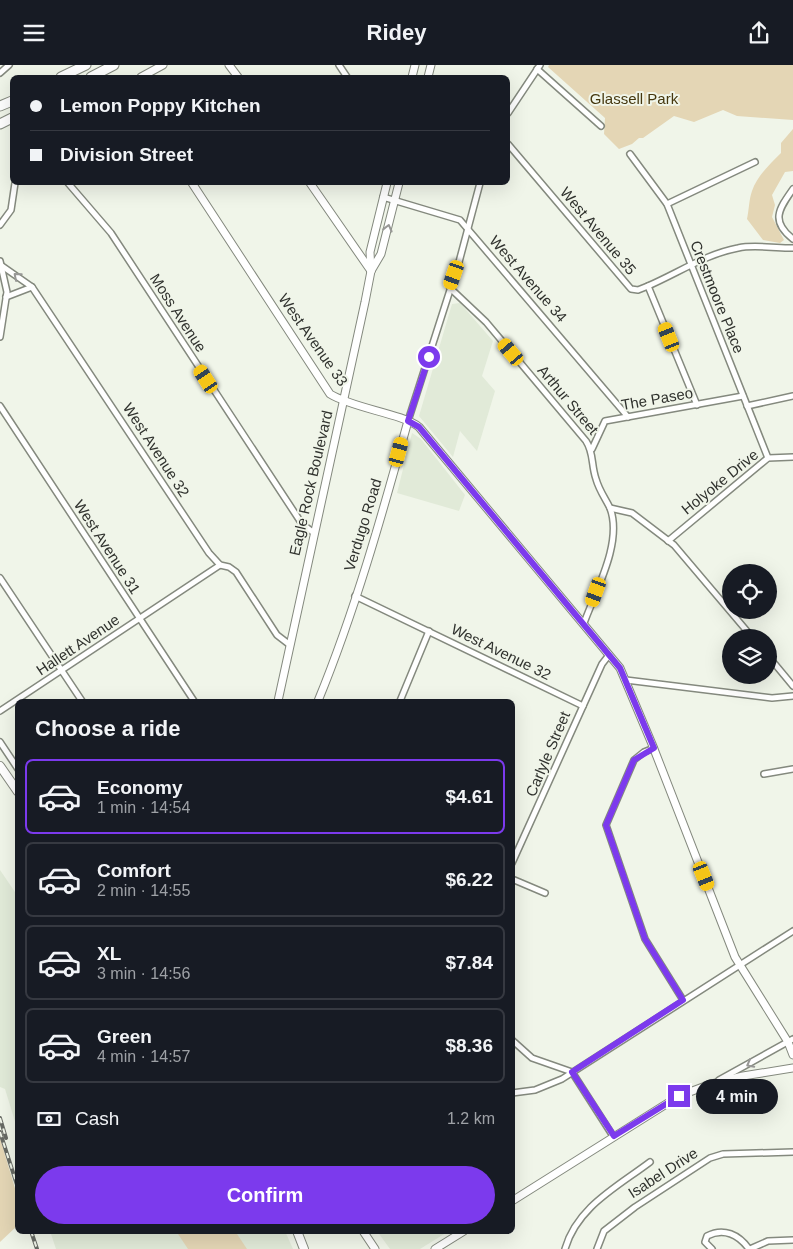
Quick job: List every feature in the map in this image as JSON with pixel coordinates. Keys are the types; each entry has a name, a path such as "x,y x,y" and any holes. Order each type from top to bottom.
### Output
{"highway":[{"path":"65,75 86,65"},
{"path":"95,75 114,65"}],"main road":[{"path":"0,766 15,788"},
{"path":"298,1234 304,1249"}],"street":[{"path":"0,73 10,65"},
{"path":"145,75 163,65"},
{"path":"510,110 539,67 601,126"},
{"name":"West Avenue 35","path":"510,146 630,289 638,290 648,285 697,405"},
{"name":"Crestmoore Place","path":"630,154 667,204 690,266 768,458"},
{"path":"667,204 754,162"},
{"path":"0,225 11,210 15,185"},
{"name":"Moss Avenue","path":"70,185 110,233 302,524 314,533"},
{"name":"West Avenue 33","path":"193,185 330,395 343,402 408,421 419,427 609,655 626,680 739,965 790,1041 793,1055"},
{"path":"311,185 371,271"},
{"name":"Eagle Rock Boulevard","path":"278,699 371,271 370,252 386,185"},
{"name":"Eagle Rock Boulevard","path":"371,271 382,254 398,185"},
{"name":"Verdugo Road","path":"319,699 333,666 384,507 479,185"},
{"path":"793,189 783,204 778,217 782,229 793,239"},
{"name":"West Avenue 34","path":"383,197 460,219 628,417"},
{"path":"648,285 714,255 739,247 793,248"},
{"path":"0,337 6,297 1,263"},
{"name":"West Avenue 32","path":"1,263 32,287 209,553 220,565 229,567 236,572 277,635 290,645"},
{"path":"6,297 32,287"},
{"name":"Arthur Street","path":"450,288 486,322 592,449 595,477 600,492 610,508"},
{"name":"The Paseo","path":"592,449 604,421 743,396"},
{"path":"747,406 793,396"},
{"name":"West Avenue 31","path":"0,406 193,699"},
{"name":"Holyoke Drive","path":"668,541 768,458 793,457"},
{"path":"584,623 614,540 615,524 610,508"},
{"path":"610,508 632,513 668,541 745,629"},
{"name":"Hallett Avenue","path":"18,699 220,565"},
{"path":"0,578 81,699"},
{"name":"West Avenue 32","path":"355,596 583,705"},
{"path":"401,699 429,631"},
{"name":"Carlyle Street","path":"515,856 602,664 609,655"},
{"path":"777,667 793,686"},
{"path":"626,680 772,698 793,696"},
{"name":"Hallett Avenue","path":"0,711 15,701"},
{"path":"0,742 15,764"},
{"path":"654,748 634,760 606,825 645,939 683,1000"},
{"path":"764,775 793,769"},
{"path":"515,880 545,893"},
{"path":"515,1092 545,1086 572,1072 793,931"},
{"path":"515,1199 666,1103 711,1084 790,1041"},
{"path":"515,1043 532,1058 572,1072 614,1136"},
{"path":"711,1084 793,1068"},
{"name":"Isabel Drive","path":"597,1249 604,1231 662,1188 710,1158 723,1155 793,1152"},
{"path":"564,1249 577,1220 588,1208 650,1162"},
{"path":"712,1249 705,1242 709,1235 723,1232 735,1235 750,1249 768,1241 793,1240"},
{"path":"365,1234 375,1249"},
{"path":"436,1249 459,1234"}],"shaded area":[{"path":"460,303 493,341 482,376 495,391 477,451 460,431 453,457 419,416 452,304"},
{"path":"412,433 421,439 465,495 459,511 397,493"},
{"path":"0,870 15,892 15,1122 5,1089 0,1087"},
{"path":"51,1234 286,1234 293,1249 56,1249"},
{"path":"379,1234 444,1234 420,1249 390,1249"}],"green space":[{"name":"Glassell Park","path":"549,65 793,65 793,120 737,116 723,110 694,122 674,116 643,138 639,138 632,144 619,149 604,134 605,118 548,67"},
{"path":"793,129 793,171 785,172 772,195 775,205 772,217 784,240 780,243 763,240 747,219 751,194 760,175 781,153 781,143"},
{"path":"0,1138 15,1188 15,1228 0,1242"},
{"path":"178,1234 237,1234 247,1249 188,1249"}],"railway":[{"path":"0,1118 6,1138"},
{"path":"0,1132 15,1179"},
{"path":"32,1234 37,1249"}],"route":[{"path":"429,357 408,421 419,427 620,668 654,748 638,755 634,760 606,819 606,829 630,892 645,939 683,1000 572,1072 614,1136 679,1096"}]}
